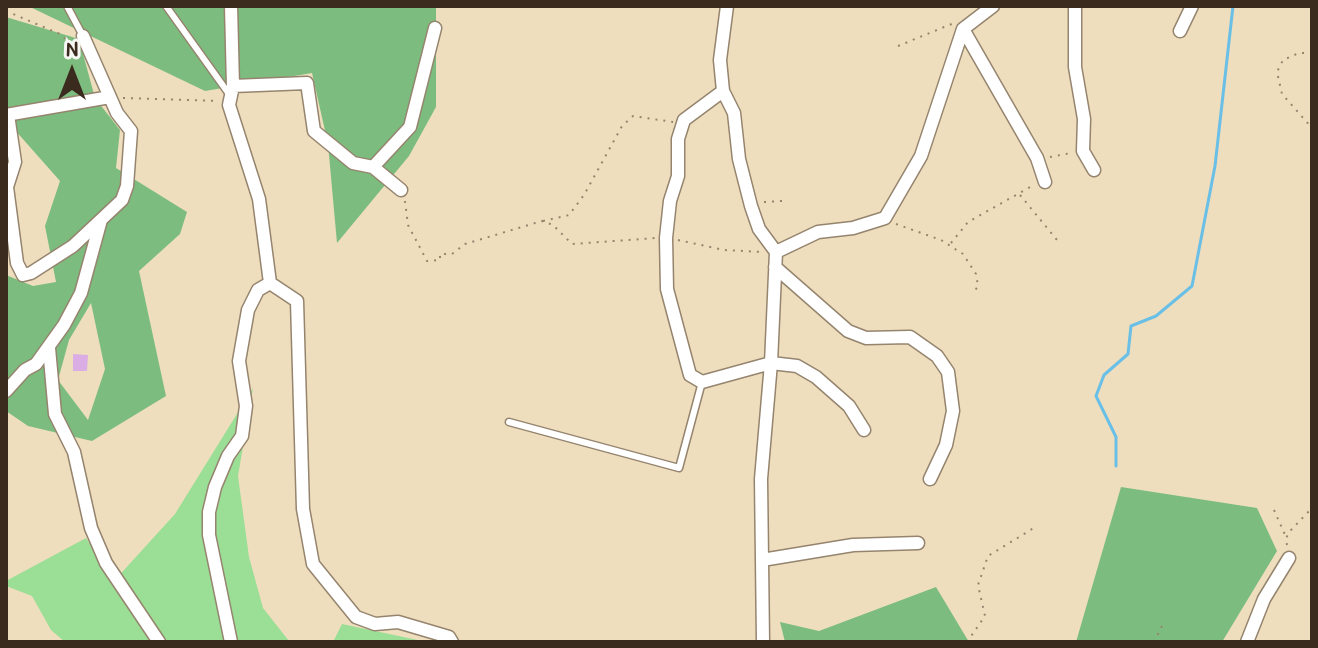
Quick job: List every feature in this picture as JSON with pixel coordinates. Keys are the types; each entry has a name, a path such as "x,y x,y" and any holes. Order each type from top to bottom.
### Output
{"street":[{"path":"231,6 230,95 259,199 270,283 297,301 303,509 313,564 356,617 375,624 398,622 449,637 452,642"},
{"path":"727,6 720,60 723,91 734,113 739,159 751,206 759,229 776,252 761,479 763,642"},
{"path":"776,252 818,232 853,228 887,215 921,156 963,29 993,6"},
{"path":"1075,6 1075,67 1084,119 1083,151 1094,170"},
{"path":"1180,31 1192,6"},
{"path":"373,167 410,127 435,28"},
{"path":"963,29 1037,158 1045,182"},
{"path":"83,36 132,137 122,200 73,246 23,275 17,263 9,209 7,187 15,153 7,115 110,97"},
{"path":"230,95 307,83 314,131 353,163 373,167 401,190"},
{"path":"723,91 683,124 666,238 667,289 690,375 702,382 771,363 797,366 816,377 849,406 864,430"},
{"path":"6,391 49,348 81,293 101,220"},
{"path":"775,267 848,331 866,338 910,337 937,356 948,372 953,411 946,445 930,479"},
{"path":"231,642 209,535 209,512 215,487 242,436 246,406 239,361 248,310 258,290 270,283"},
{"path":"49,348 55,414 74,452 91,528 106,563 159,642"},
{"path":"762,560 853,545 918,543"},
{"path":"1247,642 1264,599 1289,558"}],"lane":[{"path":"67,6 83,36"},
{"path":"166,6 230,95"},
{"path":"509,422 679,468 702,382"}],"path":[{"path":"6,11 60,34 78,50"},
{"path":"898,46 958,21 963,29"},
{"path":"1312,53 1299,53 1283,60 1277,72 1282,94 1312,128"},
{"path":"110,97 215,101 230,95"},
{"path":"401,190 408,225 427,261 440,260 440,254 452,254 465,244 569,215 584,195 622,126 633,116 683,124"},
{"path":"1037,158 1083,151"},
{"path":"950,245 968,222 1035,184 1045,182"},
{"path":"1019,194 1057,240"},
{"path":"751,206 766,201 782,201"},
{"path":"887,215 908,230 920,230 950,245 971,264 978,286 974,292"},
{"path":"542,221 553,225 572,244 666,238 724,250 776,252"},
{"path":"1286,538 1312,508"},
{"path":"1274,510 1286,538 1289,558"},
{"path":"967,642 985,616 978,585 988,556 1037,526"},
{"path":"1154,642 1162,626"}],"green space":[{"path":"28,6 436,6 436,107 409,156 337,243 328,144 312,73 205,91"},
{"path":"6,17 79,39 95,98 120,130 116,168 187,212 180,234 139,271 166,396 92,441 28,426 6,411 6,275 33,286 56,282 45,226 60,181 6,120","holes":["91,303 105,369 88,420 58,380 69,340"]},
{"path":"253,388 238,476 249,557 263,608 289,641 313,642 65,642 51,630 32,596 6,586 6,581 86,538 114,581 175,514"},
{"path":"1121,487 1257,508 1277,551 1222,642 1076,642"},
{"path":"936,587 969,642 785,642 780,622 819,631"},
{"path":"342,624 427,642 333,642"}],"building":[{"path":"73,354 88,355 87,371 73,371"}],"waterway":[{"path":"1116,466 1116,437 1096,396 1104,375 1128,354 1131,326 1156,316 1192,286 1215,166 1233,6"}]}
